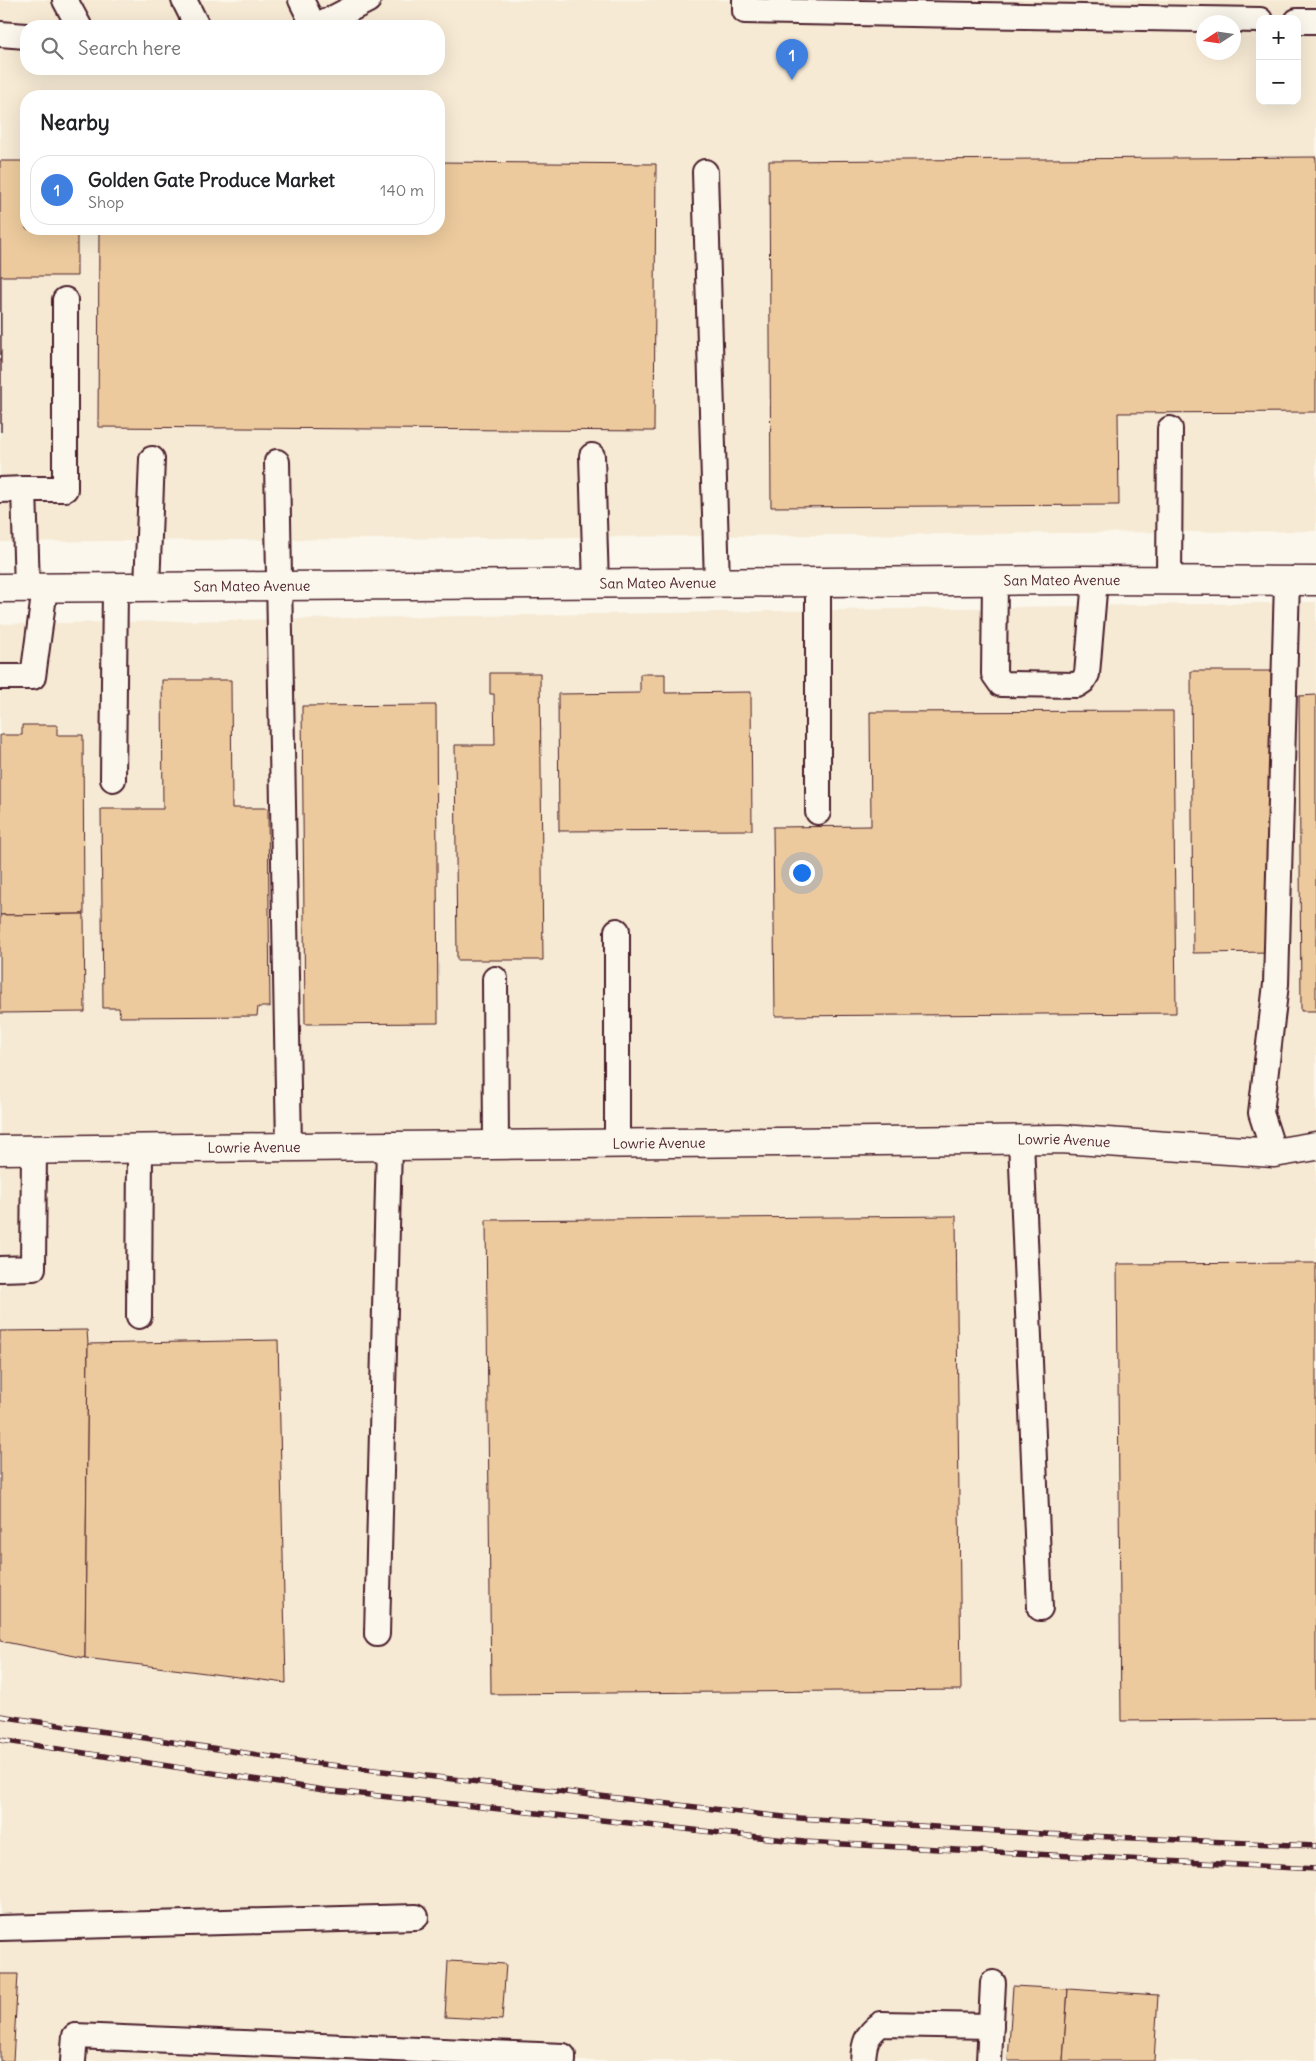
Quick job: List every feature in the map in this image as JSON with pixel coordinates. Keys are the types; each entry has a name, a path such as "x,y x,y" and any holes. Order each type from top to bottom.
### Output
{"main road":[{"name":"San Mateo Avenue","path":"0,588 1095,580 1316,581"},
{"name":"Lowrie Avenue","path":"0,1150 1062,1139 1274,1153 1316,1146"}],"lane":[{"path":"65,0 76,20"},
{"path":"184,0 194,20"},
{"path":"301,0 311,20"},
{"path":"330,20 368,0"},
{"path":"745,0 746,11 1256,20"},
{"path":"1301,21 1316,22"},
{"path":"0,34 20,36"},
{"path":"706,172 717,583"},
{"path":"0,490 65,488 65,300"},
{"path":"1169,580 1170,429"},
{"path":"592,456 596,584"},
{"path":"147,588 152,459"},
{"path":"277,462 289,1147"},
{"path":"0,677 32,677 36,588 24,489"},
{"path":"994,581 994,674 998,681 1001,684 1077,685 1083,681 1087,674 1095,580"},
{"path":"1274,1153 1261,1113 1276,984 1287,581"},
{"path":"818,582 818,812"},
{"path":"113,779 115,588"},
{"path":"617,1144 618,931"},
{"path":"495,978 496,1145"},
{"path":"1021,1140 1040,1608"},
{"path":"377,1634 389,1146"},
{"path":"139,1316 140,1148"},
{"path":"0,1268 33,1268 34,1150"},
{"path":"0,1928 416,1917"},
{"path":"989,2061 993,1983"},
{"path":"863,2061 864,2041 881,2024 991,2026"},
{"path":"73,2061 75,2036 563,2056 563,2061"}],"shaded area":[{"path":"0,0 1316,0 1316,531 0,542"},
{"path":"1316,602 1316,2061 0,2061 0,624"}],"building":[{"path":"1316,157 1316,412 1118,413 1119,505 771,507 769,161"},
{"path":"0,161 20,161 20,235 77,235 77,276 1,276 1,432"},
{"path":"445,162 656,164 654,431 98,427 99,235 445,235"},
{"path":"1191,671 1271,671 1274,952 1193,953"},
{"path":"490,673 540,673 543,960 457,960 455,745 495,745 494,694 490,694"},
{"path":"640,674 665,674 665,693 751,692 752,830 559,831 558,694 640,693"},
{"path":"162,680 231,680 232,808 268,808 270,1007 258,1007 257,1016 120,1017 119,1008 103,1008 101,809 163,809"},
{"path":"1316,695 1316,1011 1301,1011 1299,696"},
{"path":"436,705 438,1023 305,1024 302,706"},
{"path":"1173,711 1176,1013 775,1016 773,827 871,826 870,712"},
{"path":"22,725 57,725 57,735 83,735 84,914 0,915 0,735 22,735"},
{"path":"84,914 85,1012 0,1013 0,915"},
{"path":"956,1216 961,1690 491,1694 486,1220"},
{"path":"1316,1263 1316,1719 1121,1721 1117,1264"},
{"path":"87,1330 85,1658 0,1641 0,1331"},
{"path":"278,1340 286,1683 85,1658 88,1344"},
{"path":"448,1961 506,1964 502,2020 445,2017"},
{"path":"0,1974 18,1974 13,2061 0,2061"},
{"path":"1013,1986 1068,1989 1063,2061 1008,2061"},
{"path":"1068,1989 1158,1995 1154,2061 1063,2061"}],"railway":[{"path":"0,1716 304,1762 784,1817 1043,1834 1316,1846"},
{"path":"0,1740 324,1790 804,1842 1316,1869"}],"place":[{"name":"Golden Gate Produce Market","path":"792,80"}]}
